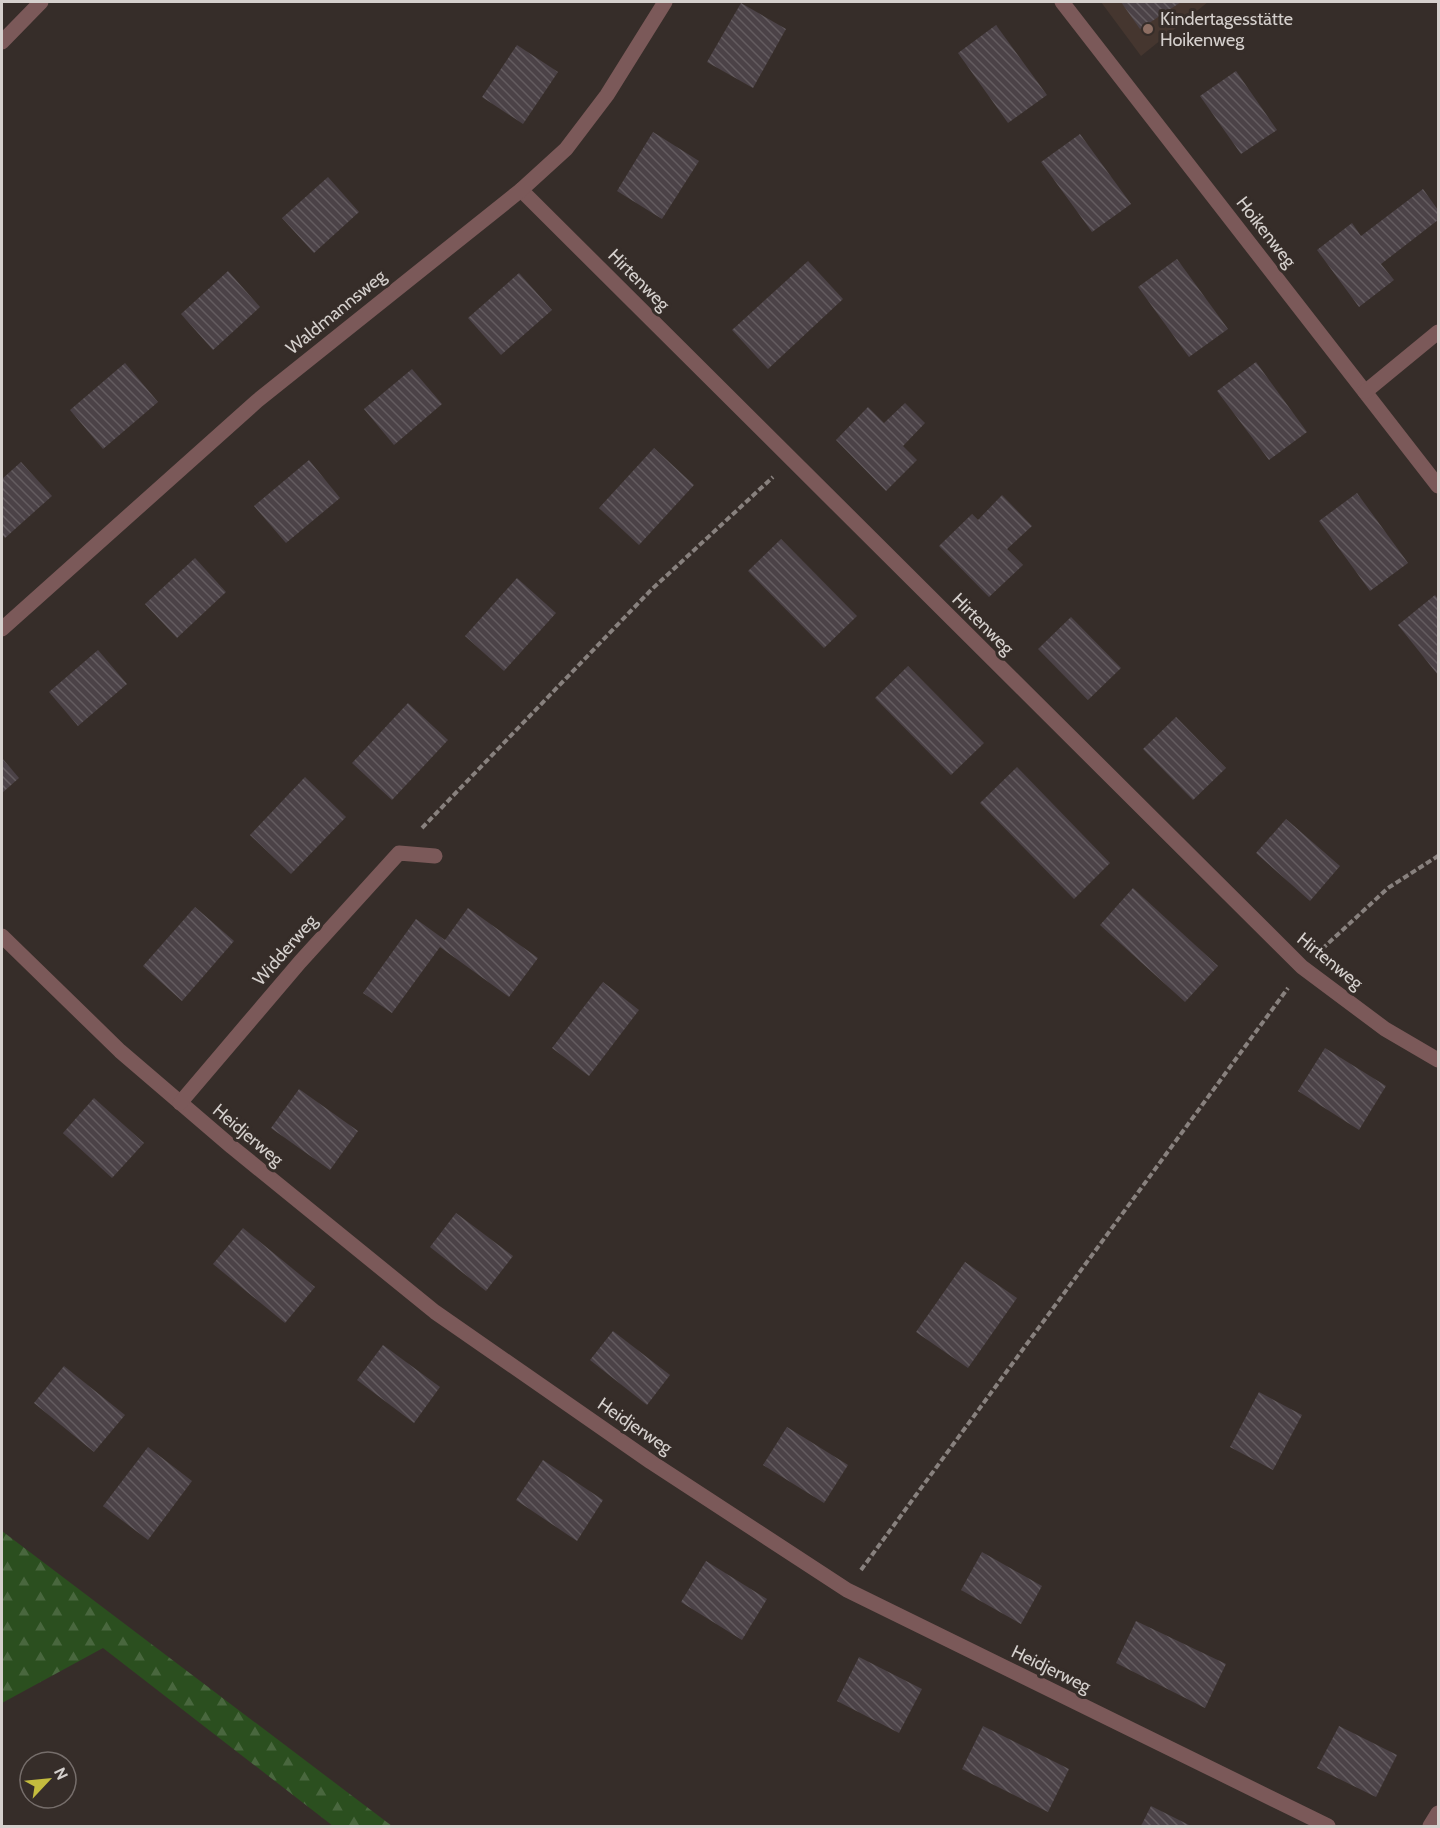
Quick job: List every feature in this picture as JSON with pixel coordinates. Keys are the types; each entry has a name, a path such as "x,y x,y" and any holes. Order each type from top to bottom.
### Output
{"street":[{"path":"2,42 41,2"},
{"name":"Waldmannsweg","path":"2,629 257,401 521,190 566,149 607,95 665,2"},
{"name":"Hoikenweg","path":"1062,2 1438,486"},
{"name":"Hirtenweg","path":"521,190 1302,967 1385,1029 1438,1060"},
{"path":"1365,392 1438,332"},
{"path":"399,853 435,856"},
{"name":"Widderweg","path":"180,1103 300,962 399,853"},
{"name":"Heidjerweg","path":"2,936 120,1051 232,1148 435,1312 651,1462 847,1590 1328,1827"},
{"path":"1430,1827 1438,1813"}],"path":[{"path":"399,853 651,590 793,459"},
{"path":"847,1590 1302,967 1388,888 1438,856"}],"shaded area":[{"name":"Kindertagesstätte Hoikenweg","path":"1101,2 1208,2 1141,56"}],"green space":[{"path":"2,1531 392,1826 333,1826 103,1648 2,1703"}],"building":[{"path":"1121,2 1181,2 1140,29"},
{"path":"741,3 786,29 753,88 707,62"},
{"path":"996,25 1047,95 1008,123 958,53"},
{"path":"517,45 558,72 523,124 482,97"},
{"path":"1236,71 1277,130 1241,154 1200,96"},
{"path":"653,132 699,161 662,219 617,191"},
{"path":"1080,134 1131,204 1092,232 1041,162"},
{"path":"328,177 359,212 314,253 282,218"},
{"path":"1423,189 1438,210 1438,220 1381,264 1394,280 1359,307 1317,250 1352,223 1361,236"},
{"path":"1177,259 1228,329 1189,357 1138,287"},
{"path":"808,261 843,299 768,369 732,330"},
{"path":"228,271 260,307 213,350 181,314"},
{"path":"519,273 552,310 501,355 468,318"},
{"path":"1256,362 1307,432 1269,460 1217,391"},
{"path":"125,363 158,402 103,449 70,410"},
{"path":"412,369 442,404 394,445 364,409"},
{"path":"905,403 925,423 903,446 917,460 886,491 836,440 868,407 884,423"},
{"path":"654,448 694,485 639,545 599,508"},
{"path":"309,460 340,498 286,543 254,506"},
{"path":"21,462 52,496 5,538 2,534 2,479"},
{"path":"1357,493 1408,563 1370,591 1319,521"},
{"path":"1002,495 1032,526 1007,549 1023,565 989,597 939,546 972,514 978,520"},
{"path":"781,539 857,616 824,648 748,571"},
{"path":"195,558 226,592 177,638 145,604"},
{"path":"517,578 556,613 504,671 465,636"},
{"path":"1435,595 1438,599 1438,675 1398,625"},
{"path":"1071,617 1121,668 1088,700 1038,649"},
{"path":"98,650 127,684 78,726 49,692"},
{"path":"908,666 984,743 951,775 875,698"},
{"path":"408,703 448,740 392,800 352,763"},
{"path":"1176,717 1226,768 1193,800 1143,749"},
{"path":"2,758 19,778 2,793"},
{"path":"1017,767 1110,863 1074,899 980,803"},
{"path":"305,777 346,817 291,874 250,835"},
{"path":"1286,819 1340,866 1310,901 1256,853"},
{"path":"1133,888 1218,966 1185,1002 1100,925"},
{"path":"195,907 234,941 182,1001 143,966"},
{"path":"468,908 538,958 509,997 440,947 392,1013 363,993 416,919 445,940"},
{"path":"603,982 639,1010 589,1076 552,1048"},
{"path":"1325,1048 1386,1086 1359,1130 1298,1091"},
{"path":"299,1089 358,1131 330,1170 271,1128"},
{"path":"94,1098 144,1143 112,1178 63,1133"},
{"path":"456,1213 513,1256 486,1291 430,1247"},
{"path":"243,1228 315,1287 285,1323 213,1264"},
{"path":"965,1262 1017,1298 968,1368 916,1332"},
{"path":"613,1331 670,1375 647,1405 590,1360"},
{"path":"383,1345 440,1387 414,1423 357,1380"},
{"path":"64,1366 125,1415 94,1452 34,1403"},
{"path":"1259,1392 1302,1415 1273,1470 1230,1447"},
{"path":"787,1427 848,1465 824,1503 763,1465"},
{"path":"148,1447 192,1481 148,1540 103,1506"},
{"path":"543,1460 603,1500 577,1541 516,1500"},
{"path":"982,1552 1042,1586 1021,1624 961,1590"},
{"path":"706,1561 767,1599 742,1640 681,1602"},
{"path":"1136,1621 1226,1664 1205,1708 1116,1663"},
{"path":"859,1657 922,1689 899,1733 837,1701"},
{"path":"983,1726 1069,1769 1048,1812 962,1769"},
{"path":"1339,1726 1397,1755 1376,1797 1317,1768"},
{"path":"1151,1806 1191,1826 1141,1826"}],"place":[{"name":"Kindertagesstätte Hoikenweg","path":"1148,29"}]}
